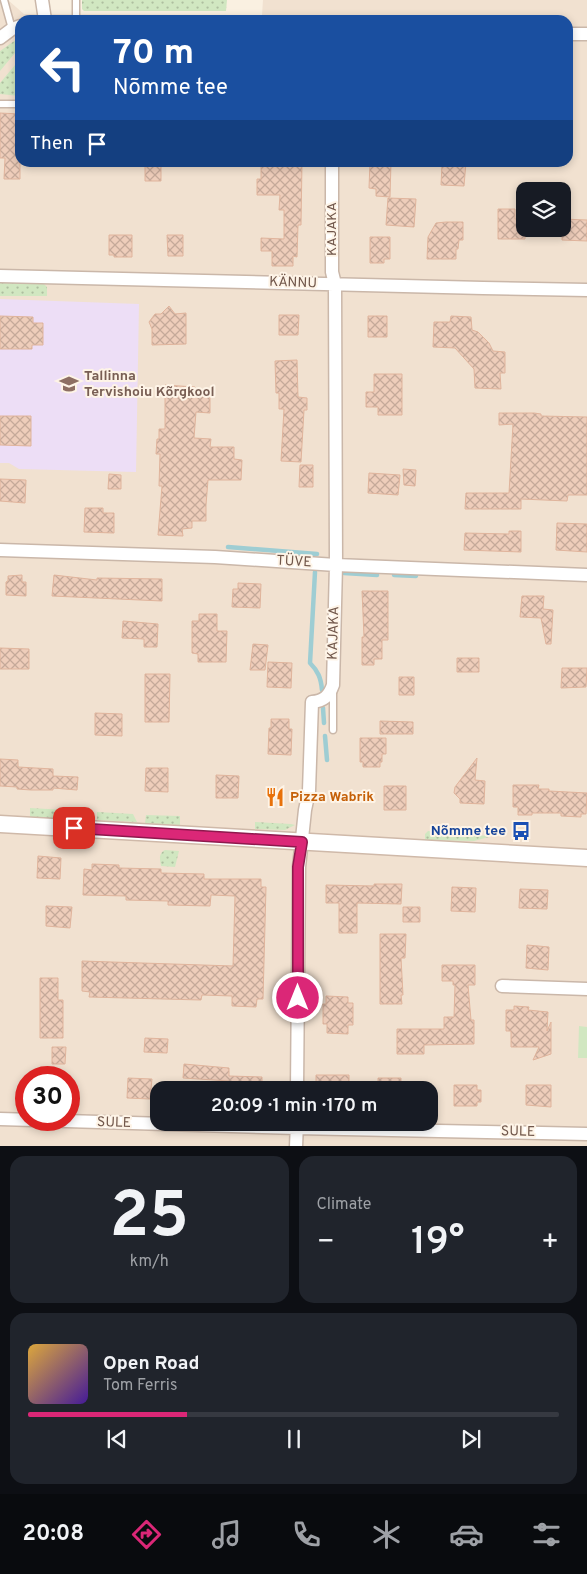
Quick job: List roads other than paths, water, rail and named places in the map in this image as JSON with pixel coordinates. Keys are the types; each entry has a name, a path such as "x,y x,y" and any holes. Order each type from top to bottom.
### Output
{"street":[{"path":"42,0 44,15"},
{"path":"0,38 15,29"},
{"path":"573,34 587,34"},
{"name":"KAJAKA","path":"332,167 336,565 333,685"},
{"name":"KÄNNU","path":"0,276 587,290"},
{"name":"TÜVE","path":"0,550 215,557 336,565 587,575"},
{"path":"297,1081 298,867 309,791 312,702 325,698 330,693 333,685"},
{"path":"0,824 587,858"},
{"path":"502,986 587,989"},
{"name":"SULE","path":"0,1119 150,1122"},
{"name":"SULE","path":"438,1129 587,1134"},
{"path":"296,1146 297,1131"}],"lane":[{"path":"4,0 15,26"},
{"path":"76,0 76,15"},
{"path":"0,104 15,104"},
{"path":"333,685 333,730"}],"waterway":[{"path":"228,547 317,554"},
{"path":"315,572 310,663 319,675 322,690"},
{"path":"344,573 377,575"},
{"path":"394,575 416,576"},
{"path":"323,708 324,723"},
{"path":"325,736 327,760"}],"place":[{"name":"Tallinna Tervishoiu Kõrgkool","path":"69,384"},
{"name":"Pizza Wabrik","path":"275,797"},
{"name":"Nõmme tee","path":"521,831"}]}
